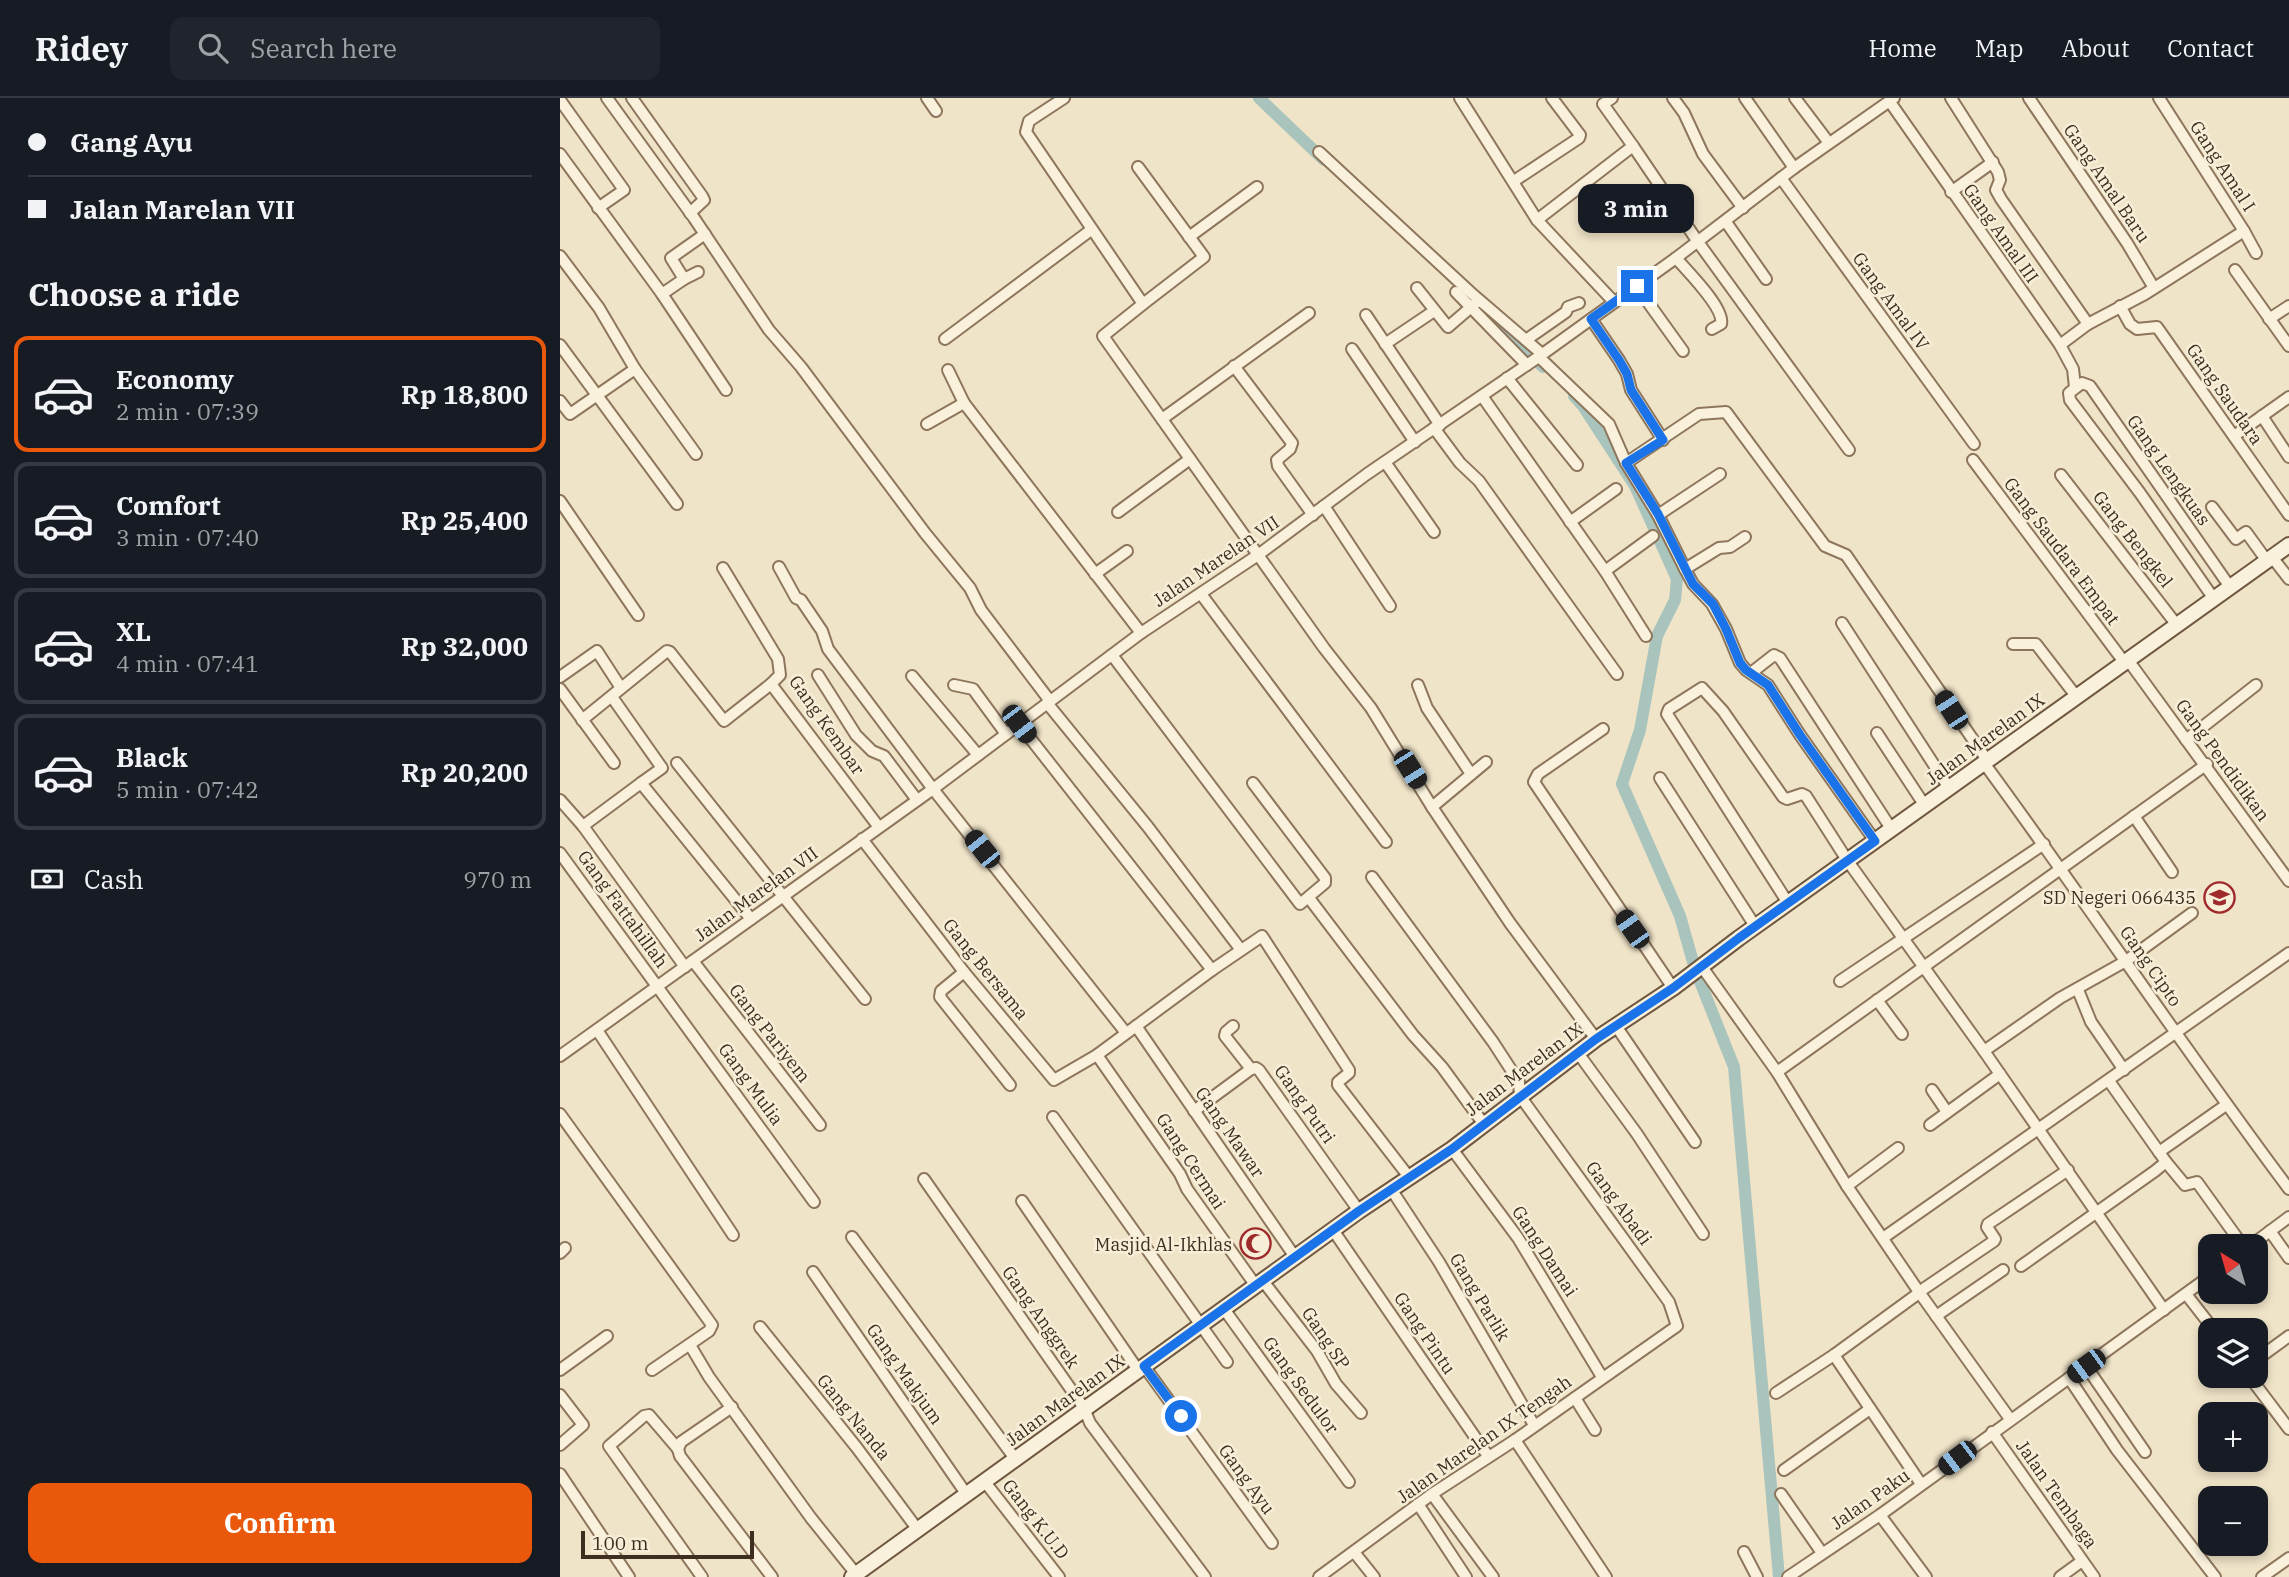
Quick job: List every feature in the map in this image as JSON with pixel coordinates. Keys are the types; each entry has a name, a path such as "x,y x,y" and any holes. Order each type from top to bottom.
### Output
{"main road":[{"name":"Jalan Marelan IX","path":"854,1575 1359,1211 1452,1149 1596,1039 1673,988 1755,926 2289,545"}],"street":[{"path":"607,98 705,234 769,330 970,588 981,610 1049,702 1241,950"},
{"path":"632,98 702,196 704,200 690,213"},
{"path":"927,98 936,111"},
{"path":"1064,98 1029,121 1025,129 1143,304"},
{"path":"1460,98 1537,220 1614,302"},
{"path":"1514,181 1580,138 1552,98"},
{"path":"1612,98 1603,104 1698,242 1849,450"},
{"path":"1673,98 1684,113 1703,153 1743,208"},
{"path":"1745,98 1794,168"},
{"path":"1796,98 1829,144"},
{"path":"1951,98 1993,162 2000,180 1997,191 2088,324"},
{"name":"Gang Amal Baru","path":"2029,98 2120,232 2154,288"},
{"name":"Gang Amal I","path":"2159,98 2256,253"},
{"path":"560,100 624,190 598,208"},
{"name":"Jalan Marelan VII","path":"560,1056 933,789 1141,634 1258,555 1385,462 1535,359 1726,222 1794,168 1892,100"},
{"name":"Gang Amal III","path":"1892,100 1951,192 2060,345 2073,369 2075,387 2069,393 2070,400 2140,492 2214,599"},
{"path":"1537,220 1633,146"},
{"path":"1319,152 1475,304 1609,424 1626,463 1658,514 1693,584 1713,604 1740,663 1768,685 1875,841"},
{"path":"560,154 662,294 726,390"},
{"path":"1951,192 1993,162"},
{"path":"1138,167 1203,257 1103,336 1324,648 1371,708 1432,807 1534,958 1596,1039"},
{"name":"Gang Amal IV","path":"1781,178 1974,444"},
{"path":"1189,237 1257,187"},
{"path":"1726,222 1766,279"},
{"path":"945,339 1091,230"},
{"path":"2060,345 2088,324 2154,288 2244,231"},
{"path":"684,279 671,258 705,234"},
{"path":"560,256 599,308 635,369 696,454"},
{"path":"1676,258 1717,307 1722,317 1721,324 1712,329"},
{"path":"2235,270 2289,346"},
{"path":"662,294 698,272"},
{"path":"1637,286 1683,351"},
{"path":"1417,288 1448,327 1475,304"},
{"path":"1456,292 1526,340 1535,359"},
{"path":"1526,340 1566,312 1568,307 1579,303"},
{"name":"Gang Saudara","path":"2120,306 2130,324 2137,329 2157,327 2289,515"},
{"path":"2269,319 2289,306"},
{"path":"1385,344 1434,311"},
{"path":"1162,419 1309,313"},
{"path":"1366,315 1460,463 1479,481 1617,674"},
{"path":"1591,319 1623,367 1631,390 1663,440 1626,463"},
{"path":"560,345 677,504"},
{"path":"1352,349 1415,442"},
{"path":"1234,366 1292,443 1293,446 1277,460 1278,466 1313,515"},
{"path":"560,401 570,414 635,369"},
{"path":"948,370 964,403 1141,634"},
{"path":"1507,378 1577,465"},
{"name":"Gang Lengkuas","path":"2075,387 2088,383 2230,587"},
{"path":"1482,396 1605,571 1646,636"},
{"path":"2234,436 2289,397"},
{"path":"927,424 964,403"},
{"name":"Gang Cipto","path":"1663,440 1699,414 1726,412 1825,546 1846,555 1985,762 2226,1105 2289,1189"},
{"path":"2262,416 2289,457"},
{"path":"1118,512 1190,459"},
{"name":"Gang Saudara Empat","path":"1973,460 2126,661"},
{"path":"1385,462 1434,532"},
{"path":"1658,514 1720,474"},
{"name":"Gang Bengkel","path":"2061,475 2176,624"},
{"path":"1570,522 1616,489"},
{"path":"560,501 638,615"},
{"path":"1324,506 1390,606"},
{"path":"2212,507 2236,539 2246,532 2289,579"},
{"path":"1605,571 1653,536"},
{"path":"1685,569 1718,548 1730,547 1745,537"},
{"path":"1095,574 1128,551"},
{"name":"Gang Mawar","path":"779,567 796,598 801,600 822,631 828,649 933,789 1194,1111 1295,1257"},
{"name":"Gang Kembar","path":"723,568 778,659 780,675 771,684 878,827"},
{"path":"1201,593 1386,842"},
{"path":"1842,623 1949,788"},
{"path":"2013,644 2036,644 2076,696"},
{"path":"560,677 597,651 621,688"},
{"path":"582,720 665,651 668,651 724,721 771,684"},
{"path":"1112,655 1298,904 1325,883 1325,878 1253,783"},
{"path":"1751,673 1774,655 1780,658 1892,830"},
{"name":"Gang Pendidikan","path":"2126,661 2207,764 2289,881"},
{"path":"818,675 856,735 872,751 884,757 917,800"},
{"path":"912,676 978,755"},
{"path":"954,685 973,689 1006,734"},
{"path":"1418,685 1427,708 1471,774"},
{"path":"2186,740 2256,685"},
{"path":"560,689 614,763"},
{"path":"1788,903 1667,714 1668,709 1701,689 1705,689 1783,797 1787,799 1802,794 1806,796 1847,860 2039,1128 2164,1310"},
{"path":"583,826 662,768 612,696"},
{"path":"1019,724 1212,970"},
{"path":"1603,729 1538,774 1534,782 1673,988"},
{"path":"1877,733 1925,806"},
{"path":"1432,807 1486,762"},
{"path":"677,763 865,999"},
{"path":"1777,1072 2207,764"},
{"path":"1660,778 1755,926"},
{"path":"641,783 751,919"},
{"name":"Gang Pariyem","path":"560,800 820,1125"},
{"path":"2134,816 2172,872"},
{"name":"Gang Bersama","path":"862,839 964,972 1052,1079 1058,1079 1097,1055"},
{"path":"1840,981 2044,844"},
{"name":"Gang Fattahillah","path":"560,853 659,986"},
{"path":"1372,877 1493,1042 1519,1082 1520,1096"},
{"path":"1309,898 1483,1123"},
{"path":"1984,1051 2060,998 2126,961 2192,913"},
{"path":"1097,1055 1262,936 1348,1068 1349,1073 1337,1084 1409,1177"},
{"path":"1883,1238 2289,953"},
{"path":"1696,971 1777,1072 1847,1186 2010,1419"},
{"path":"964,972 940,991 940,997 1010,1085"},
{"name":"Gang Mulia","path":"659,986 814,1202"},
{"path":"2078,990 2091,1022 2124,1070"},
{"path":"1877,1000 1902,1034"},
{"name":"Gang Putri","path":"1233,1026 1225,1036 1251,1069 1259,1070 1359,1211"},
{"path":"1616,1026 1695,1142"},
{"path":"597,1030 733,1235"},
{"path":"1578,1053 1637,1134 1703,1234"},
{"name":"Gang Cermai","path":"1097,1055 1180,1174 1187,1189 1259,1283"},
{"path":"1194,1111 1251,1069"},
{"path":"1930,1125 2000,1074"},
{"path":"2109,1081 2166,1162 2185,1185 2197,1182 2234,1234"},
{"path":"1932,1090 1947,1112"},
{"name":"Gang Abadi","path":"1520,1096 1668,1302 1677,1326 1670,1332"},
{"path":"2159,1152 2226,1105"},
{"path":"560,1114 712,1325 709,1331 652,1370"},
{"path":"1053,1117 1227,1362"},
{"path":"1847,1186 1898,1148"},
{"name":"Gang Damai","path":"1452,1149 1518,1238 1602,1377"},
{"path":"2021,1266 2166,1162"},
{"path":"1776,1393 1994,1241 1988,1224 2068,1170"},
{"name":"Gang Anggrek","path":"924,1179 1084,1408 1090,1423 1205,1577"},
{"name":"Gang Parlik","path":"1391,1189 1440,1262 1534,1425"},
{"name":"Gang Ayu","path":"1022,1201 1141,1368 1272,1544"},
{"path":"2266,1234 2289,1217"},
{"name":"Gang Pintu","path":"1333,1230 1488,1455"},
{"path":"2270,1231 2289,1258"},
{"path":"852,1237 1016,1460"},
{"path":"1936,1316 2003,1270"},
{"name":"Gang Makjum","path":"813,1272 967,1495"},
{"name":"Gang SP","path":"1259,1283 1317,1351 1336,1384 1361,1413"},
{"name":"Jalan Paku","path":"1788,1577 1880,1515 2198,1285"},
{"path":"2186,1294 2205,1318"},
{"name":"Gang Sedulor","path":"1224,1309 1349,1482"},
{"name":"Gang Nanda","path":"761,1327 858,1448 918,1530"},
{"name":"Jalan Marelan IX Tengah","path":"1319,1577 1432,1494 1670,1332"},
{"path":"560,1370 607,1336"},
{"path":"2268,1351 2289,1336"},
{"path":"690,1345 854,1575"},
{"path":"1834,1355 1921,1485"},
{"path":"2086,1366 2145,1452"},
{"path":"2069,1378 2117,1450 2214,1577"},
{"path":"2258,1388 2289,1429"},
{"path":"560,1395 583,1425 560,1445"},
{"path":"1575,1398 1595,1430"},
{"path":"677,1448 681,1442 732,1407"},
{"path":"1784,1470 1870,1409"},
{"path":"702,1577 608,1446 643,1416 649,1416 677,1448 680,1456 772,1577"},
{"name":"Jalan Tembaga","path":"1992,1432 2094,1577"},
{"path":"1515,1440 1606,1577"},
{"path":"560,1474 629,1577"},
{"name":"Gang K.U.D","path":"985,1482 1059,1577"},
{"path":"1432,1494 1493,1577"},
{"path":"1781,1494 1822,1553"},
{"path":"1418,1504 1466,1577"},
{"path":"1880,1515 1926,1577"},
{"path":"1353,1552 1374,1577"},
{"path":"1744,1552 1757,1577"},
{"path":"2262,1577 2289,1558"},
{"path":"2060,1577 2082,1561"}],"waterway":[{"path":"1259,98 1324,160"},
{"path":"1470,298 1543,367"},
{"path":"1574,396 1635,486 1677,579 1675,600 1657,636 1640,730 1622,784 1680,916 1695,969 1734,1067 1779,1577"}],"place":[{"name":"SD Negeri 066435","path":"2219,897"},
{"name":"Masjid Al-Ikhlas","path":"1255,1244"}],"route":[{"path":"1181,1416 1144,1366 1359,1211 1452,1149 1596,1039 1673,988 1875,841 1768,685 1740,663 1713,604 1693,584 1658,514 1626,463 1663,440 1631,390 1627,374 1619,360 1591,319 1637,286"}]}
